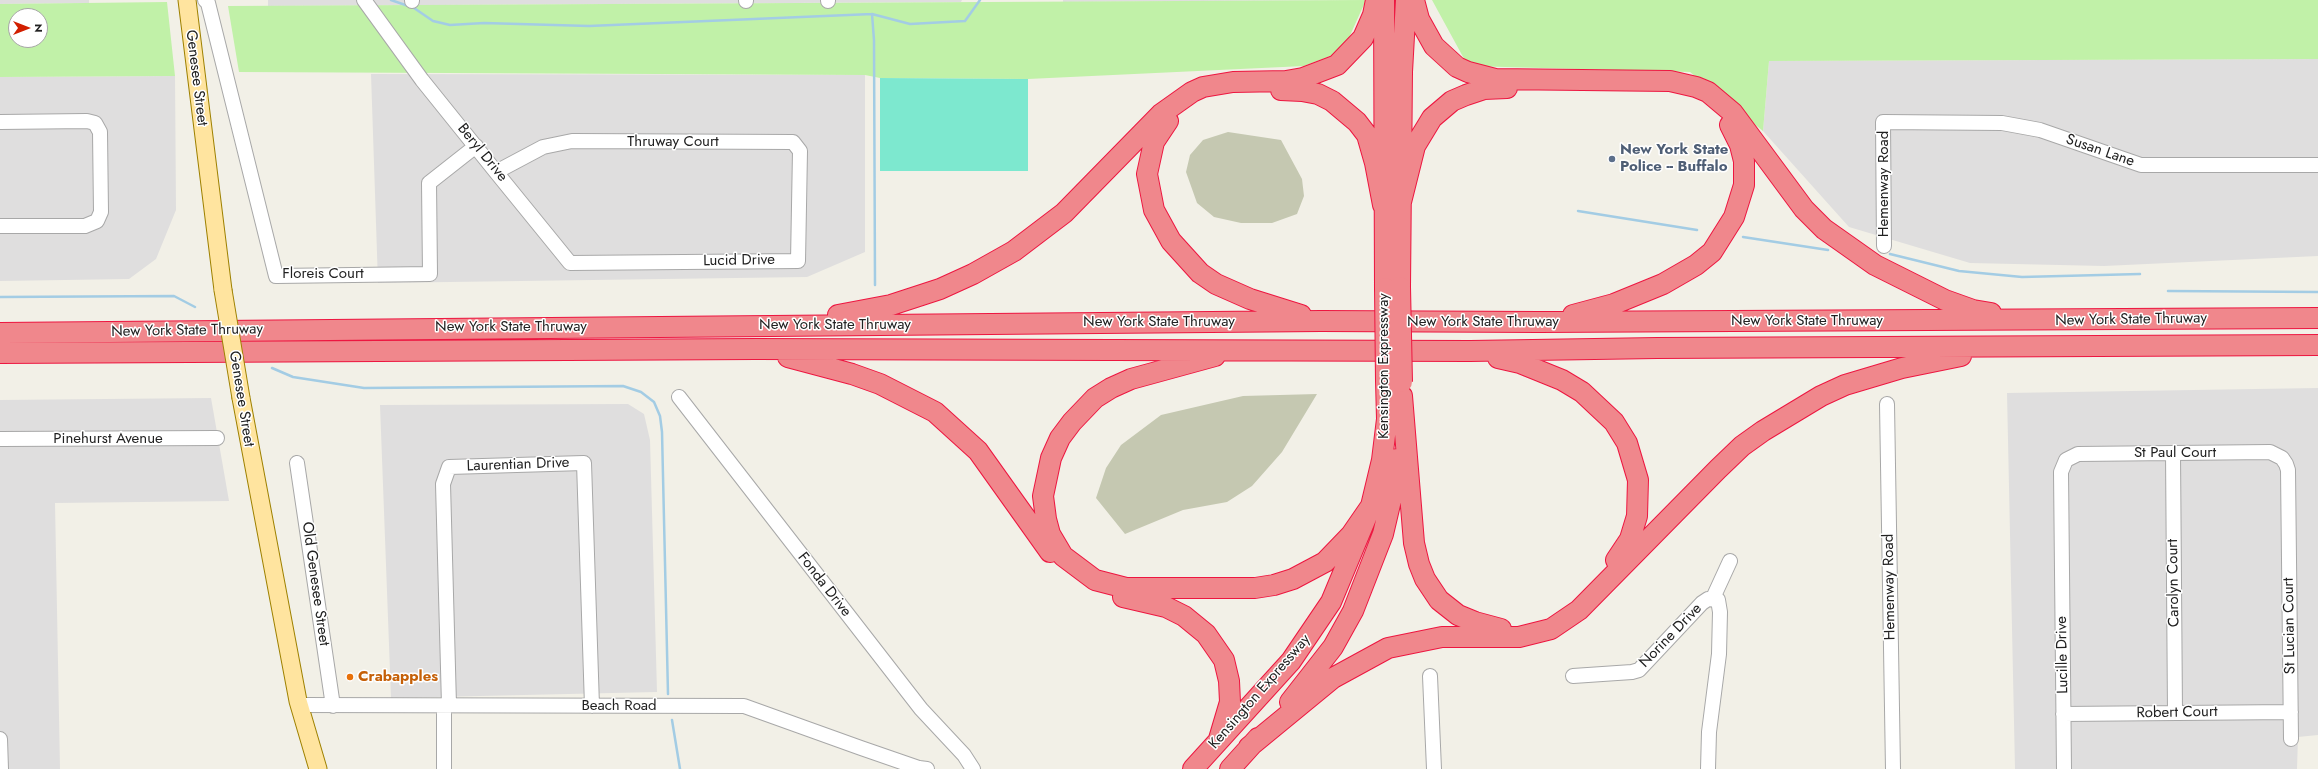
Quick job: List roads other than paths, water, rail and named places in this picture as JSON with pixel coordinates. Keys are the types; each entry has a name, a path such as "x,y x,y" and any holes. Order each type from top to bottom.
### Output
{"highway":[{"path":"787,325 890,305 940,289 1014,251 1064,213 1161,114 1180,98 1203,87 1218,84 1303,78 1337,65 1362,38 1373,15 1376,0"},
{"name":"Kensington Expressway","path":"1239,758 1310,678 1333,647 1353,611 1382,534 1394,483 1397,386 1392,288 1392,205 1384,0"},
{"name":"Kensington Expressway","path":"1392,205 1406,0"},
{"path":"1414,0 1419,19 1434,46 1457,67 1468,72 1495,79 1670,81 1696,86 1708,92 1733,113 1804,209 1824,229 1847,246 1875,265 1945,300 1972,310 2042,320"},
{"path":"1392,205 1415,146 1423,130 1436,112 1452,101 1484,89 1667,88 1696,95 1715,108 1725,118 1740,145 1745,174 1741,199 1734,217 1712,252 1680,275 1645,292 1585,312 1539,322"},
{"path":"1321,321 1274,307 1216,284 1184,257 1161,225 1149,194 1147,174 1154,142 1161,130 1176,113 1203,96 1217,91 1232,89 1290,90 1318,94 1347,111 1367,135 1375,163 1392,205"},
{"name":"New York State Thruway","path":"0,333 1321,321 1539,322 2318,318"},
{"name":"New York State Thruway","path":"0,353 756,349 1242,349 1470,351 1657,348 2318,345"},
{"path":"1239,758 1333,678 1388,648 1442,636 1519,637 1551,629 1579,610 1742,446 1763,431 1821,396 1874,375 2005,347"},
{"path":"756,349 852,374 912,399 935,412 978,450 1053,556 1067,571 1094,588 1166,607 1197,624 1206,634 1224,660 1229,681 1230,702 1220,739"},
{"path":"1242,349 1131,379 1095,398 1072,422 1060,438 1051,458 1043,496 1050,534 1063,556 1094,580 1126,588 1255,588 1274,586 1293,579 1325,562 1351,535 1371,506"},
{"path":"1397,386 1414,543 1419,564 1433,592 1439,600 1458,615 1493,627 1519,629 1552,619 1566,608 1620,555 1630,539 1637,516 1639,497 1634,463 1628,443 1614,422 1582,392 1562,380 1520,363 1470,351"},
{"name":"Kensington Expressway","path":"1199,762 1291,661 1331,602 1371,506 1382,460 1387,419 1397,386"}],"main road":[{"name":"Genesee Street","path":"187,0 224,290 241,398 299,705 318,769"}],"street":[{"name":"Floreis Court","path":"205,0 208,3 276,276 430,274 429,183 476,146"},
{"name":"Beryl Drive","path":"364,0 396,45 570,263 622,263"},
{"path":"0,122 80,121 95,123 100,132 101,212 97,221 84,226 0,226"},
{"name":"Susan Lane","path":"1883,122 2002,122 2040,130 2141,165 2318,165"},
{"name":"Hemenway Road","path":"1883,122 1884,246"},
{"name":"Thruway Court","path":"496,172 543,148 572,141 793,142 800,151 799,203"},
{"name":"Lucid Drive","path":"622,263 798,261 799,203"},
{"name":"Fonda Drive","path":"679,398 916,703 964,755 973,769"},
{"name":"Hemenway Road","path":"1887,404 1893,769"},
{"name":"Pinehurst Avenue","path":"0,439 217,438"},
{"name":"St Paul Court","path":"2061,541 2060,472 2066,460 2071,456 2078,454 2270,452 2282,458 2288,470 2289,540"},
{"name":"Carolyn Court","path":"2173,453 2176,713"},
{"name":"Old Genesee Street","path":"297,463 332,706"},
{"name":"Laurentian Drive","path":"446,705 443,484 449,467 584,463 592,706"},
{"name":"St Lucian Court","path":"2289,540 2291,738"},
{"name":"Lucille Drive","path":"2061,541 2064,769"},
{"path":"1713,598 1730,561"},
{"name":"Norine Drive","path":"1573,676 1632,672 1639,670 1702,603 1713,598 1718,600 1720,606 1720,632 1716,684 1709,732 1708,769"},
{"path":"1430,676 1434,769"},
{"name":"Beach Road","path":"299,705 744,706 883,756 927,769"},
{"path":"444,769 446,705"},
{"name":"Robert Court","path":"2063,714 2291,712"},
{"path":"0,739 1,769"}],"waterway":[{"path":"391,0 414,8 433,21 450,25 484,23 589,26 872,14 910,24 965,21 980,0"},
{"path":"872,14 874,40 875,285"},
{"path":"1578,211 1697,230"},
{"path":"1743,237 1828,250"},
{"path":"1890,254 1959,271 2022,277 2140,274"},
{"path":"2168,291 2318,292"},
{"path":"0,297 174,296 195,307"},
{"path":"272,368 293,377 364,388 623,386 641,392 654,402 660,416 662,432 668,694"},
{"path":"672,720 680,769"}],"place":[{"name":"New York State Police -- Buffalo","path":"1612,159"},
{"name":"Crabapples","path":"350,677"}]}
